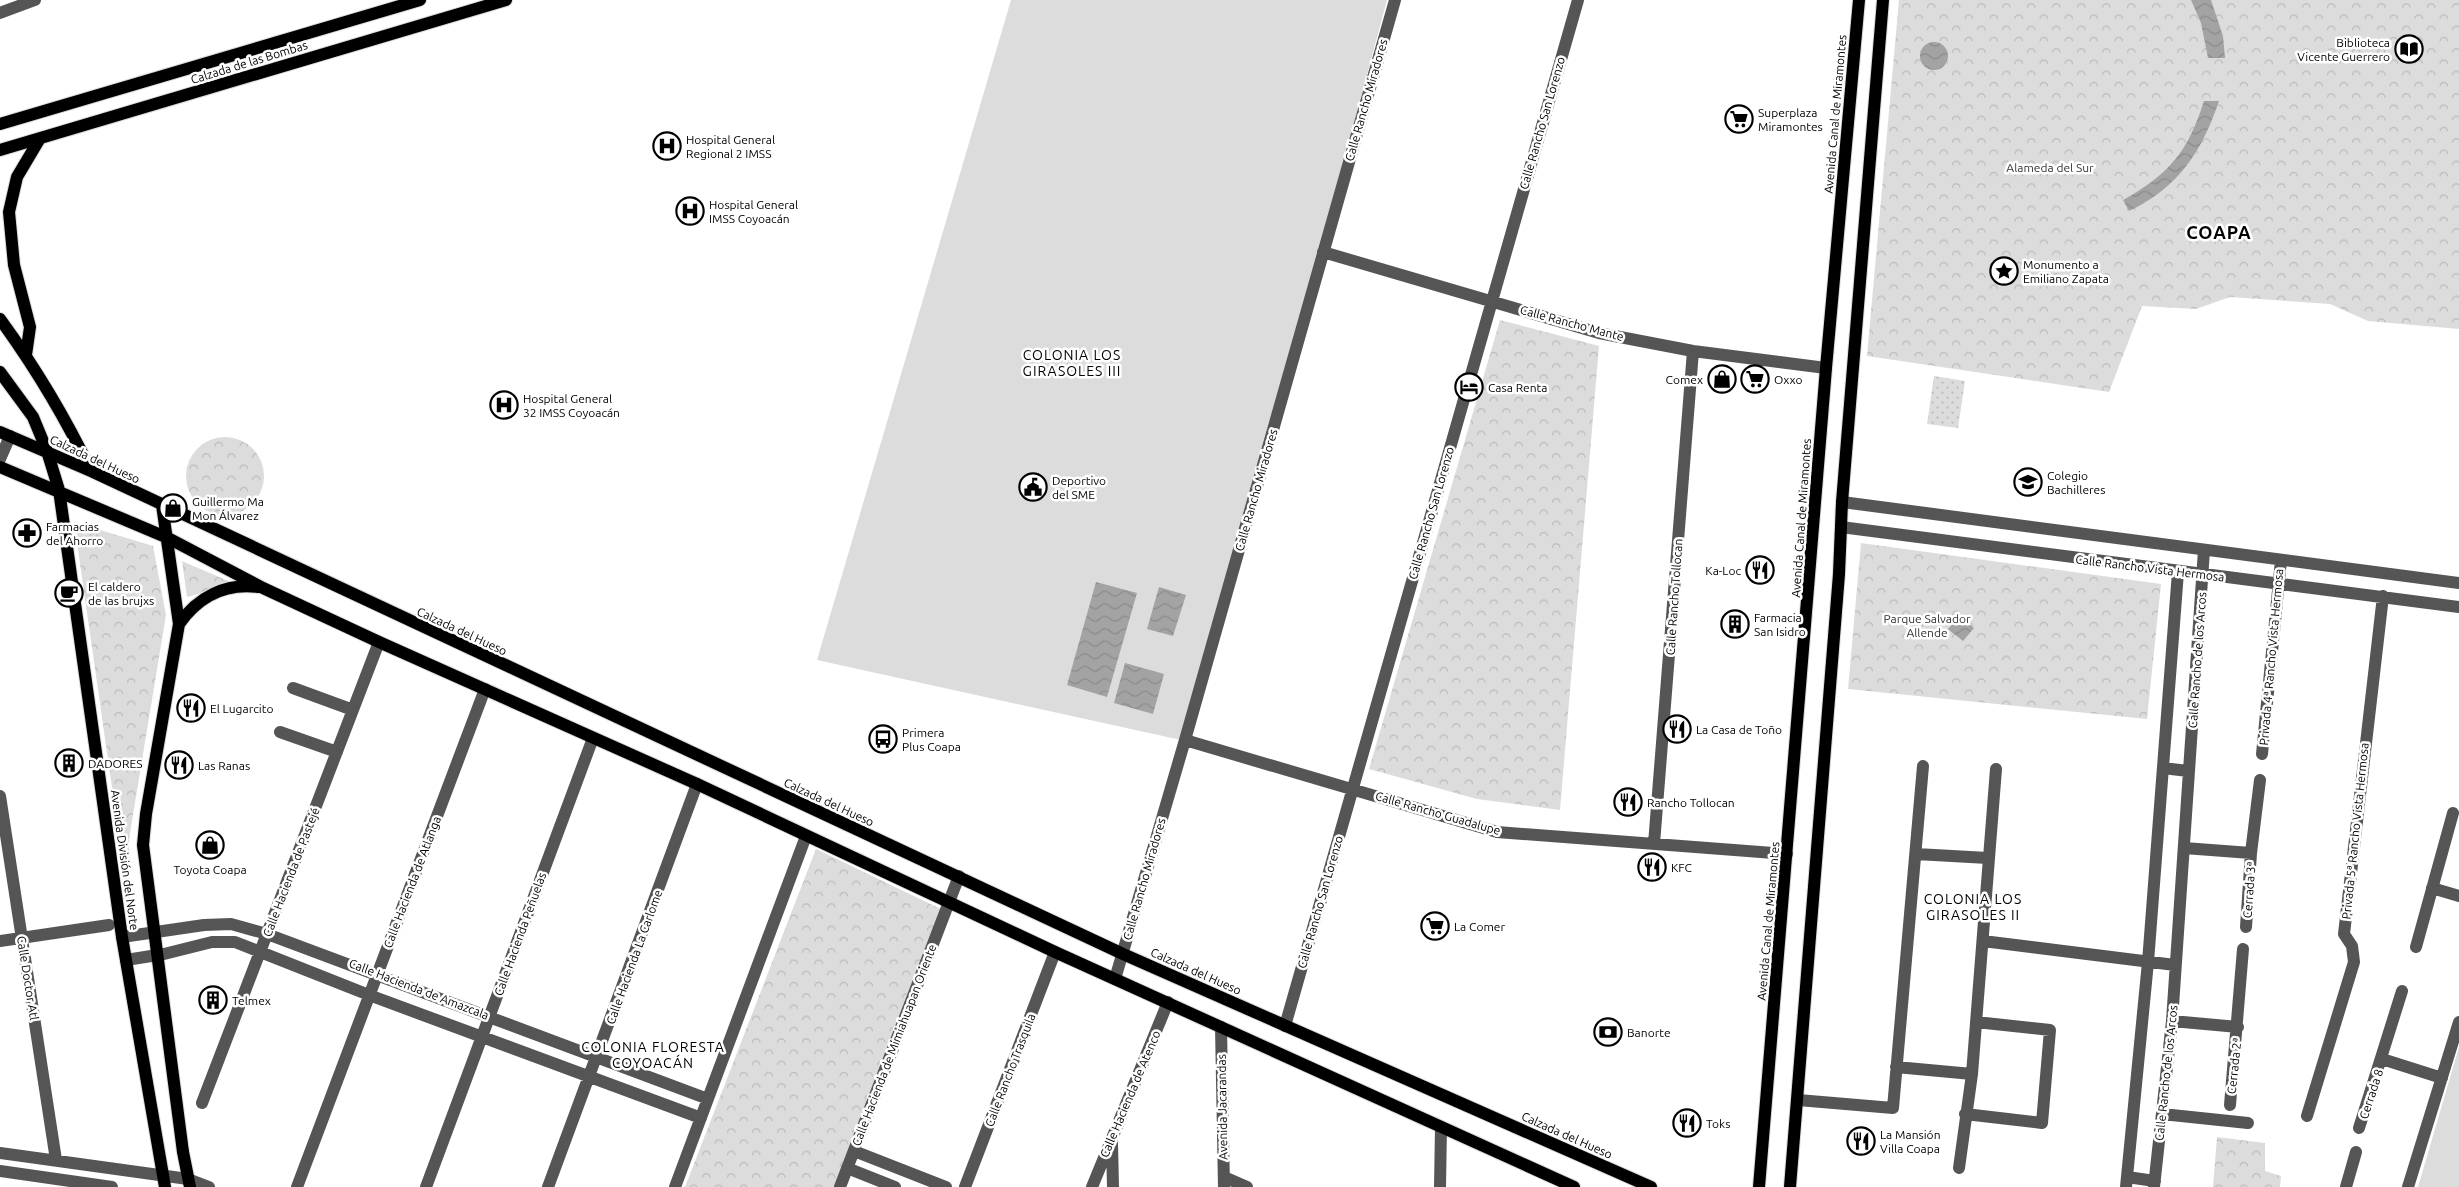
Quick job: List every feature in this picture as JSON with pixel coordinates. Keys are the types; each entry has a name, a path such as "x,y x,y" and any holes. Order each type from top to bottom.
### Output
{"main road":[{"name":"Calzada de las Bombas","path":"0,124 420,0"},
{"name":"Calzada de las Bombas","path":"0,150 506,0"},
{"name":"Avenida Canal de Miramontes","path":"1759,1187 1826,368 1859,0"},
{"path":"1790,1187 1842,502 1883,0"},
{"path":"26,355 30,327 14,265 9,212 17,177 39,140"},
{"path":"0,319 26,355 71,430 91,471"},
{"name":"Avenida División del Norte","path":"0,372 33,417 47,451 59,490 122,937 164,1182"},
{"name":"Calzada del Hueso","path":"5,434 91,471 1123,954 1651,1187"},
{"path":"0,467 59,490 168,538 263,588 379,642 697,784 1055,952 1574,1187"},
{"name":"Avenida División del Norte","path":"162,505 179,624 146,814 144,837 156,956 189,1183"},
{"path":"179,624 193,606 212,594 237,587 263,588"}],"street":[{"path":"0,14 35,0"},
{"name":"Calle Rancho Miradores","path":"1115,979 1185,740 1394,0"},
{"name":"Calle Rancho San Lorenzo","path":"1285,1026 1578,0"},
{"name":"Calle Rancho Mante","path":"1323,252 1599,333 1693,351 1826,368"},
{"name":"Calle Rancho Tollocan","path":"1654,844 1693,351"},
{"path":"0,459 5,434"},
{"name":"Calle Rancho Vista Hermosa","path":"1842,502 2459,583"},
{"name":"Calle Rancho Vista Hermosa","path":"1841,526 2178,572 2383,596 2459,607"},
{"name":"Calle Rancho de los Arcos","path":"2178,572 2148,962 2127,1182 2154,1184 2172,1021 2204,550"},
{"name":"Privada 4ª Rancho Vista Hermosa","path":"2262,754 2281,560"},
{"name":"Privada 5ª Rancho Vista Hermosa","path":"2308,1116 2354,962 2352,946 2344,934 2383,596"},
{"name":"Calle Hacienda de Pastejé","path":"202,1102 379,642"},
{"path":"293,688 353,710"},
{"name":"Calle Hacienda de Atlanga","path":"297,1187 485,689"},
{"path":"280,732 337,752"},
{"name":"Calle Hacienda Peñuelas","path":"426,1187 594,738"},
{"name":"Calle Rancho Guadalupe","path":"1185,740 1497,832 1787,854"},
{"path":"1798,1100 1893,1108 1923,766"},
{"path":"2163,768 2188,771"},
{"path":"1959,1168 1972,1074 1996,769"},
{"name":"Cerrada 3ª","path":"2246,927 2251,853 2260,780"},
{"name":"Calle Hacienda La Carlome","path":"548,1187 697,784"},
{"name":"Calle Doctor Atl","path":"0,796 56,1160"},
{"path":"2416,946 2453,813"},
{"path":"675,1187 806,836"},
{"name":"Cerrada 3ª","path":"2184,848 2251,853"},
{"path":"1916,854 1988,858"},
{"name":"Calle Hacienda de Mimiahuapan Oriente","path":"840,1187 958,876"},
{"path":"2432,888 2459,896"},
{"name":"Calle Hacienda de Amazcala","path":"122,937 204,925 231,924 268,934 378,973 708,1099"},
{"path":"0,940 108,925"},
{"name":"Calle Hacienda de Amazcala","path":"126,960 156,956 226,941 236,942 369,995 701,1118"},
{"path":"1983,941 2175,965"},
{"name":"Cerrada 2ª","path":"2230,1106 2243,949"},
{"name":"Calle Rancho Trasquila","path":"965,1187 1055,952"},
{"name":"Cerrada 8","path":"2359,1128 2402,991"},
{"name":"Calle Hacienda de Atenco","path":"1092,1187 1168,1002"},
{"name":"Cerrada 2ª","path":"2172,1021 2238,1027"},
{"path":"1965,1114 2042,1122 2050,1030 1976,1022"},
{"path":"2408,1187 2459,1022"},
{"name":"Avenida Jacarandas","path":"1221,1027 1224,1182"},
{"name":"Cerrada 8","path":"2382,1059 2442,1078"},
{"path":"1896,1067 1972,1074"},
{"path":"2162,1114 2248,1122"},
{"path":"1440,1187 1441,1127"},
{"path":"1112,1138 1113,1187"},
{"path":"854,1151 946,1187"},
{"path":"2346,1187 2356,1152"},
{"path":"6,1154 56,1160 164,1182 189,1183 209,1187"},
{"path":"6,1154 14,1172"},
{"path":"847,1168 895,1187"},
{"path":"0,1171 112,1187"},
{"path":"1224,1182 1246,1187"}],"green space":[{"path":"1011,0 1387,0 1318,257 1181,740 817,660"},
{"name":"Alameda del Sur","path":"1899,0 2459,0 2459,329 2368,321 2330,304 2230,297 2196,309 2142,306 2109,392 1867,356"},
{"path":"1500,320 1599,346 1560,810 1477,799 1369,769"},
{"path":"1934,376 1965,381 1958,428 1927,424"},
{"path":"225,437 240,440 253,448 261,461 264,476 261,491 253,504 240,512 225,515 210,512 197,504 189,491 186,476 189,461 197,448 210,440"},
{"path":"74,522 153,546 166,615 129,839 130,913"},
{"name":"Parque Salvador Allende","path":"1861,543 2161,584 2147,719 1848,689"},
{"path":"182,561 235,584 187,597"},
{"path":"816,849 943,910 835,1187 685,1187"},
{"path":"2459,1047 2459,1187 2418,1187"},
{"path":"2217,1137 2265,1143 2265,1171 2281,1176 2280,1187 2213,1187"}],"water":[{"path":"2191,0 2211,0 2223,36 2225,58 2208,58 2201,23"},
{"path":"1934,42 1944,46 1948,56 1944,66 1934,70 1924,66 1920,56 1924,46"},
{"path":"2204,101 2219,101 2196,152 2175,179 2162,191 2129,211 2123,200 2153,181 2175,159 2191,134"},
{"path":"1096,582 1137,593 1107,697 1067,685"},
{"path":"1159,587 1186,595 1173,636 1147,629"},
{"path":"1959,616 1974,628 1963,641 1948,629"},
{"path":"1125,663 1164,674 1153,714 1114,703"}],"place":[{"name":"Biblioteca Vicente Guerrero","path":"2409,49"},
{"name":"Superplaza Miramontes","path":"1739,119"},
{"name":"Hospital General Regional 2 IMSS","path":"667,146"},
{"name":"Hospital General IMSS Coyoacán","path":"690,211"},
{"name":"Monumento a Emiliano Zapata","path":"2004,271"},
{"name":"Comex","path":"1722,379"},
{"name":"Oxxo","path":"1755,379"},
{"name":"Casa Renta","path":"1469,387"},
{"name":"Hospital General 32 IMSS Coyoacán","path":"504,405"},
{"name":"Colegio Bachilleres","path":"2028,482"},
{"name":"Deportivo del SME","path":"1033,487"},
{"name":"Guillermo Ma Mon Álvarez","path":"173,508"},
{"name":"Farmacias del Ahorro","path":"27,533"},
{"name":"Ka-Loc","path":"1760,570"},
{"name":"El caldero de las brujxs","path":"69,593"},
{"name":"Farmacia San Isidro","path":"1735,624"},
{"name":"El Lugarcito","path":"191,708"},
{"name":"La Casa de Toño","path":"1677,729"},
{"name":"Primera Plus Coapa","path":"883,739"},
{"name":"DADORES","path":"69,763"},
{"name":"Las Ranas","path":"179,765"},
{"name":"Rancho Tollocan","path":"1628,802"},
{"name":"Toyota Coapa","path":"210,845"},
{"name":"KFC","path":"1652,867"},
{"name":"La Comer","path":"1435,926"},
{"name":"Telmex","path":"213,1000"},
{"name":"Banorte","path":"1608,1032"},
{"name":"Toks","path":"1687,1123"},
{"name":"La Mansión Villa Coapa","path":"1861,1141"}],"district":[{"name":"COAPA","path":"2219,232"},
{"name":"COLONIA LOS GIRASOLES III","path":"1072,364"},
{"name":"COLONIA LOS GIRASOLES II","path":"1973,908"},
{"name":"COLONIA FLORESTA COYOACÁN","path":"653,1056"}]}
